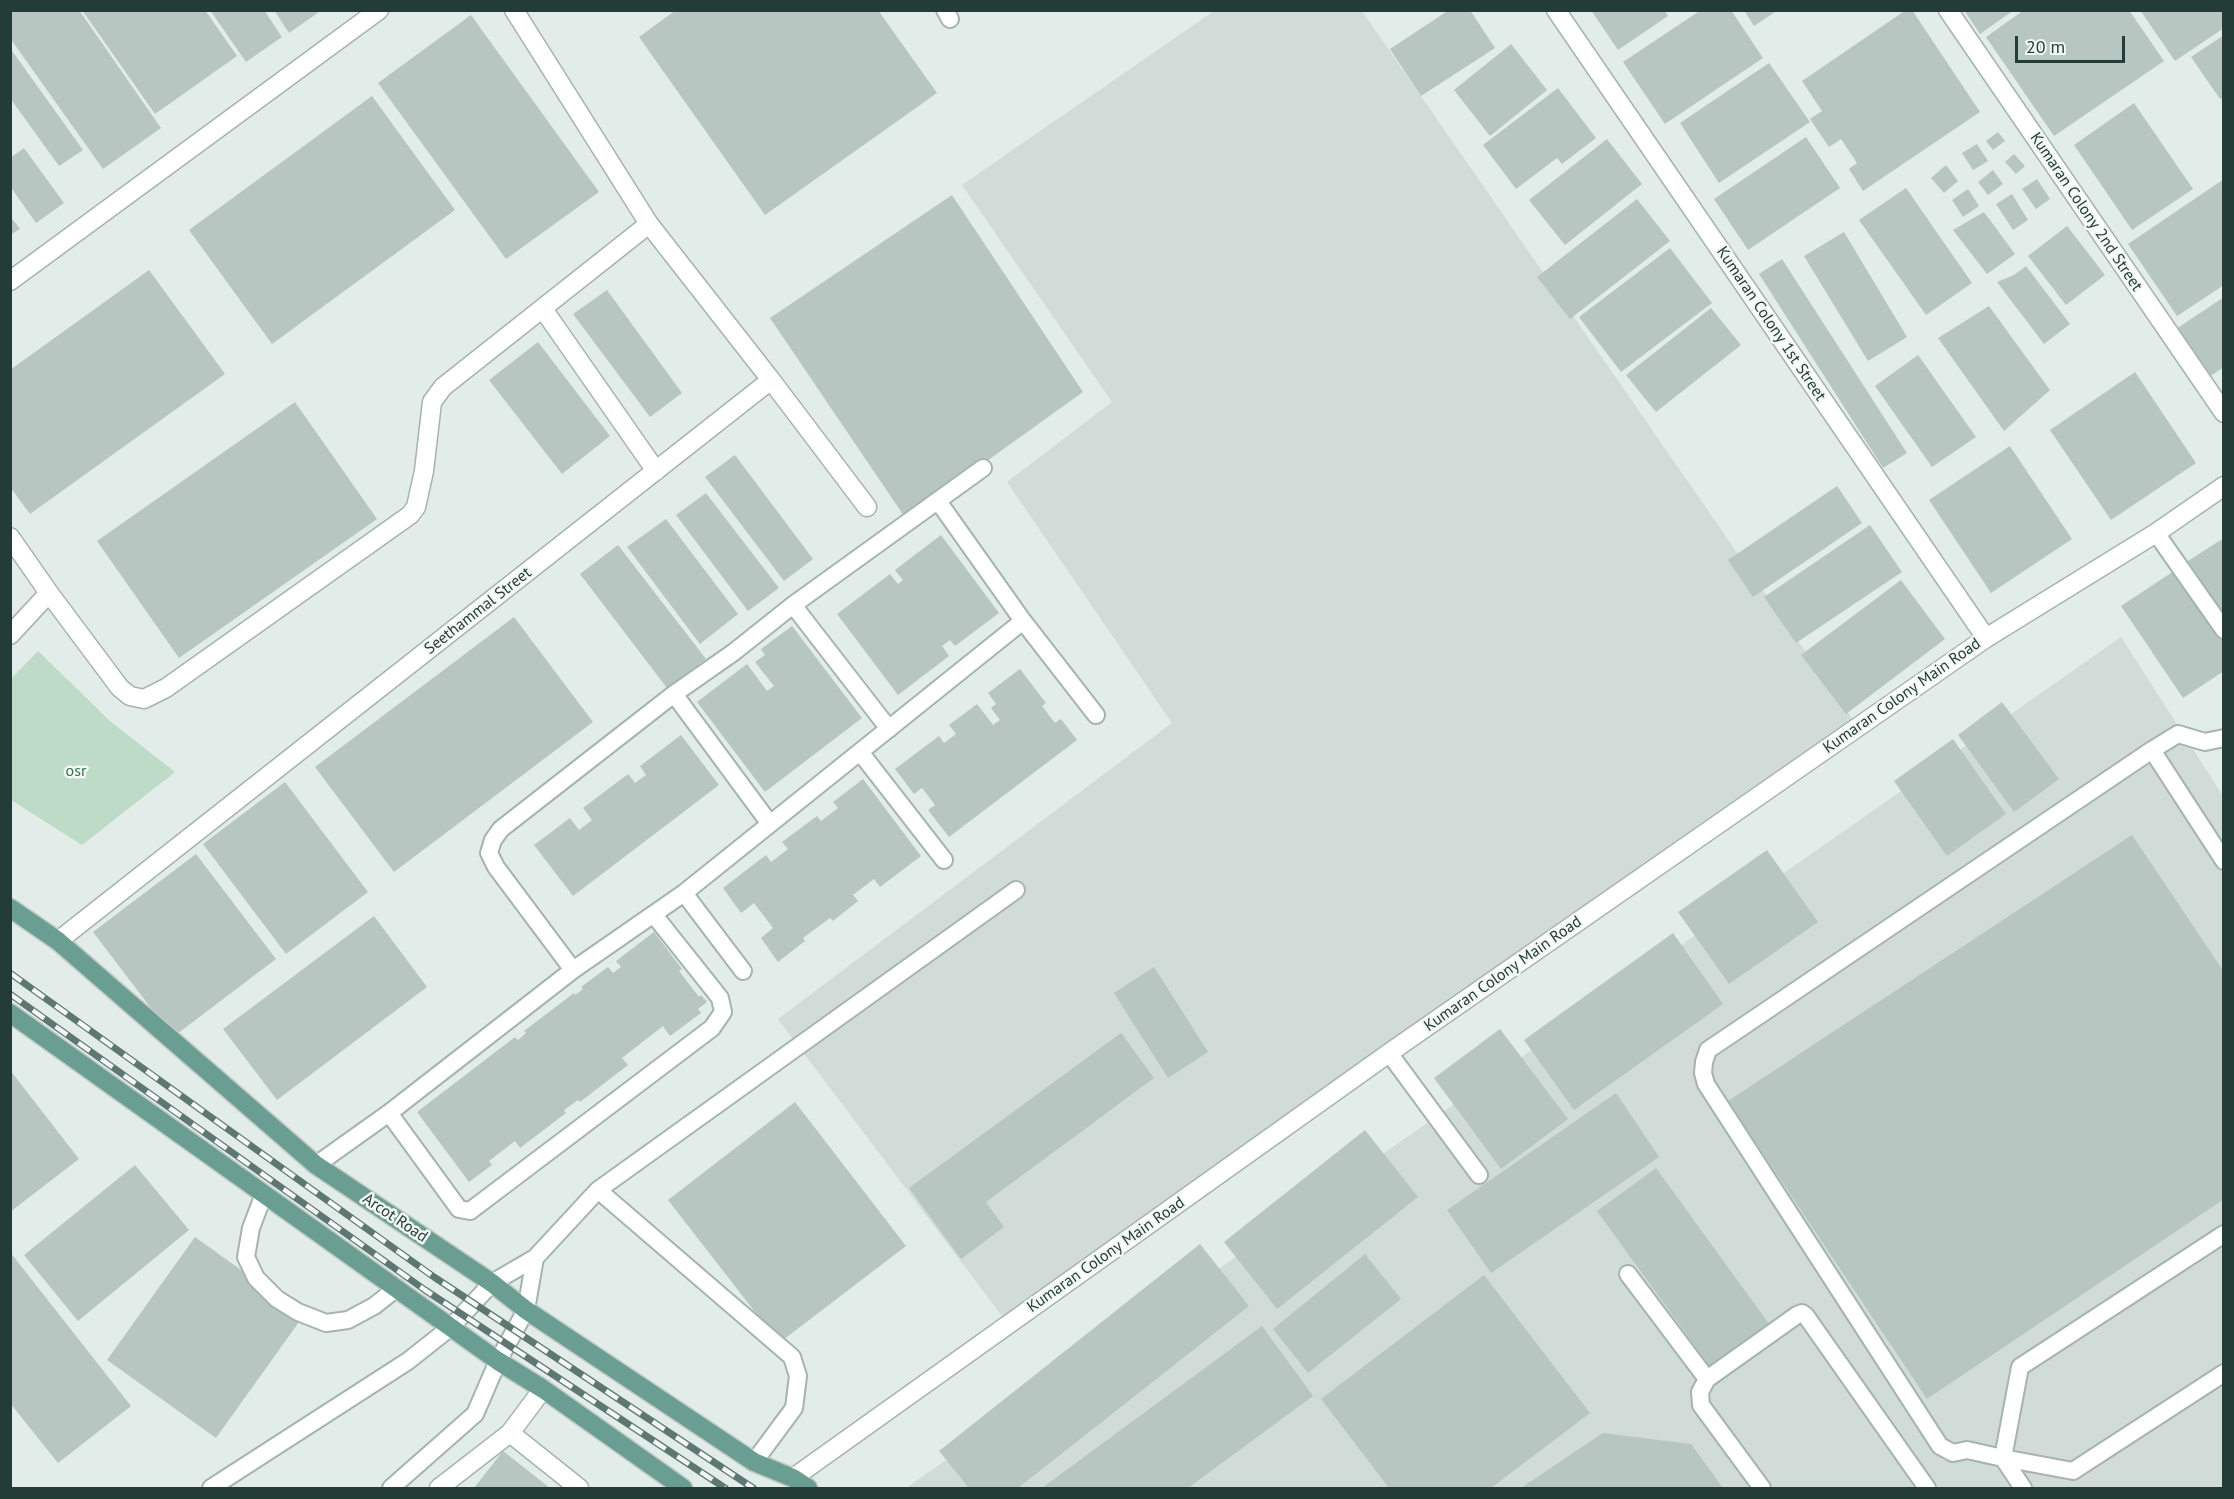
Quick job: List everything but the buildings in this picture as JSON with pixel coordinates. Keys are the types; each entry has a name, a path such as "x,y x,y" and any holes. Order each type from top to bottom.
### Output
{"main road":[{"name":"Arcot Road","path":"10,908 58,941 316,1165 492,1283 526,1310 754,1462 793,1478 808,1488"},
{"path":"10,1013 498,1361 543,1389 683,1488"}],"street":[{"path":"10,282 379,10"},
{"path":"514,10 649,224 867,507"},
{"name":"Kumaran Colony 1st Street","path":"1556,10 1986,638"},
{"name":"Kumaran Colony 2nd Street","path":"1948,10 2223,413"},
{"path":"10,537 120,688 130,696 144,699 166,688 410,515 416,507 424,471 432,402 442,387 649,224"},
{"path":"543,309 656,471"},
{"name":"Seethammal Street","path":"58,941 771,380"},
{"name":"Kumaran Colony Main Road","path":"793,1478 1389,1053 1986,638 2156,532 2223,486"},
{"path":"10,635 49,593"},
{"path":"439,1488 510,1433 543,1389"},
{"path":"510,1433 579,1488"}],"lane":[{"path":"573,970 496,867 489,853 493,840 501,829 674,694 983,468"},
{"path":"938,501 1023,621 1096,715"},
{"path":"2156,532 2223,630"},
{"path":"793,605 889,729"},
{"path":"316,1165 389,1113 573,970 684,893 1023,621"},
{"path":"674,694 770,824"},
{"path":"2223,738 2205,742 2178,734 2152,750 1708,1050 1703,1073 1706,1084 1940,1446 1953,1453 1967,1450 2073,1471 2223,1373"},
{"path":"2152,750 2223,861"},
{"path":"860,752 945,860"},
{"path":"211,1488 408,1361 451,1327 492,1283 535,1258 598,1190 1016,890"},
{"path":"684,893 743,971"},
{"path":"389,1113 459,1209 470,1211 712,1028 723,1012 720,998 654,915"},
{"path":"1389,1053 1479,1175"},
{"path":"598,1190 792,1357 798,1376 794,1408 754,1462"},
{"path":"264,1194 251,1228 246,1257 256,1278 277,1299 298,1312 327,1323 348,1320 374,1306 397,1288"},
{"path":"2023,1488 2003,1458 2020,1367 2223,1234"},
{"path":"391,1488 475,1414 498,1361 526,1310 535,1258"},
{"path":"1628,1275 1707,1379"},
{"path":"1762,1488 1701,1404 1700,1392 1707,1379 1802,1313 1927,1488"}],"shaded area":[{"path":"1214,11 1362,11 1857,726 1005,1320 778,1019 1172,723 1007,482 1112,402 962,185"},
{"path":"2121,637 2223,796 2223,1488 906,1488"}],"green space":[{"name":"osr","path":"38,651 111,722 175,772 82,845 11,800 11,679"}],"railway":[{"path":"10,973 434,1277 753,1488"},
{"path":"10,994 425,1290 725,1488"}]}
